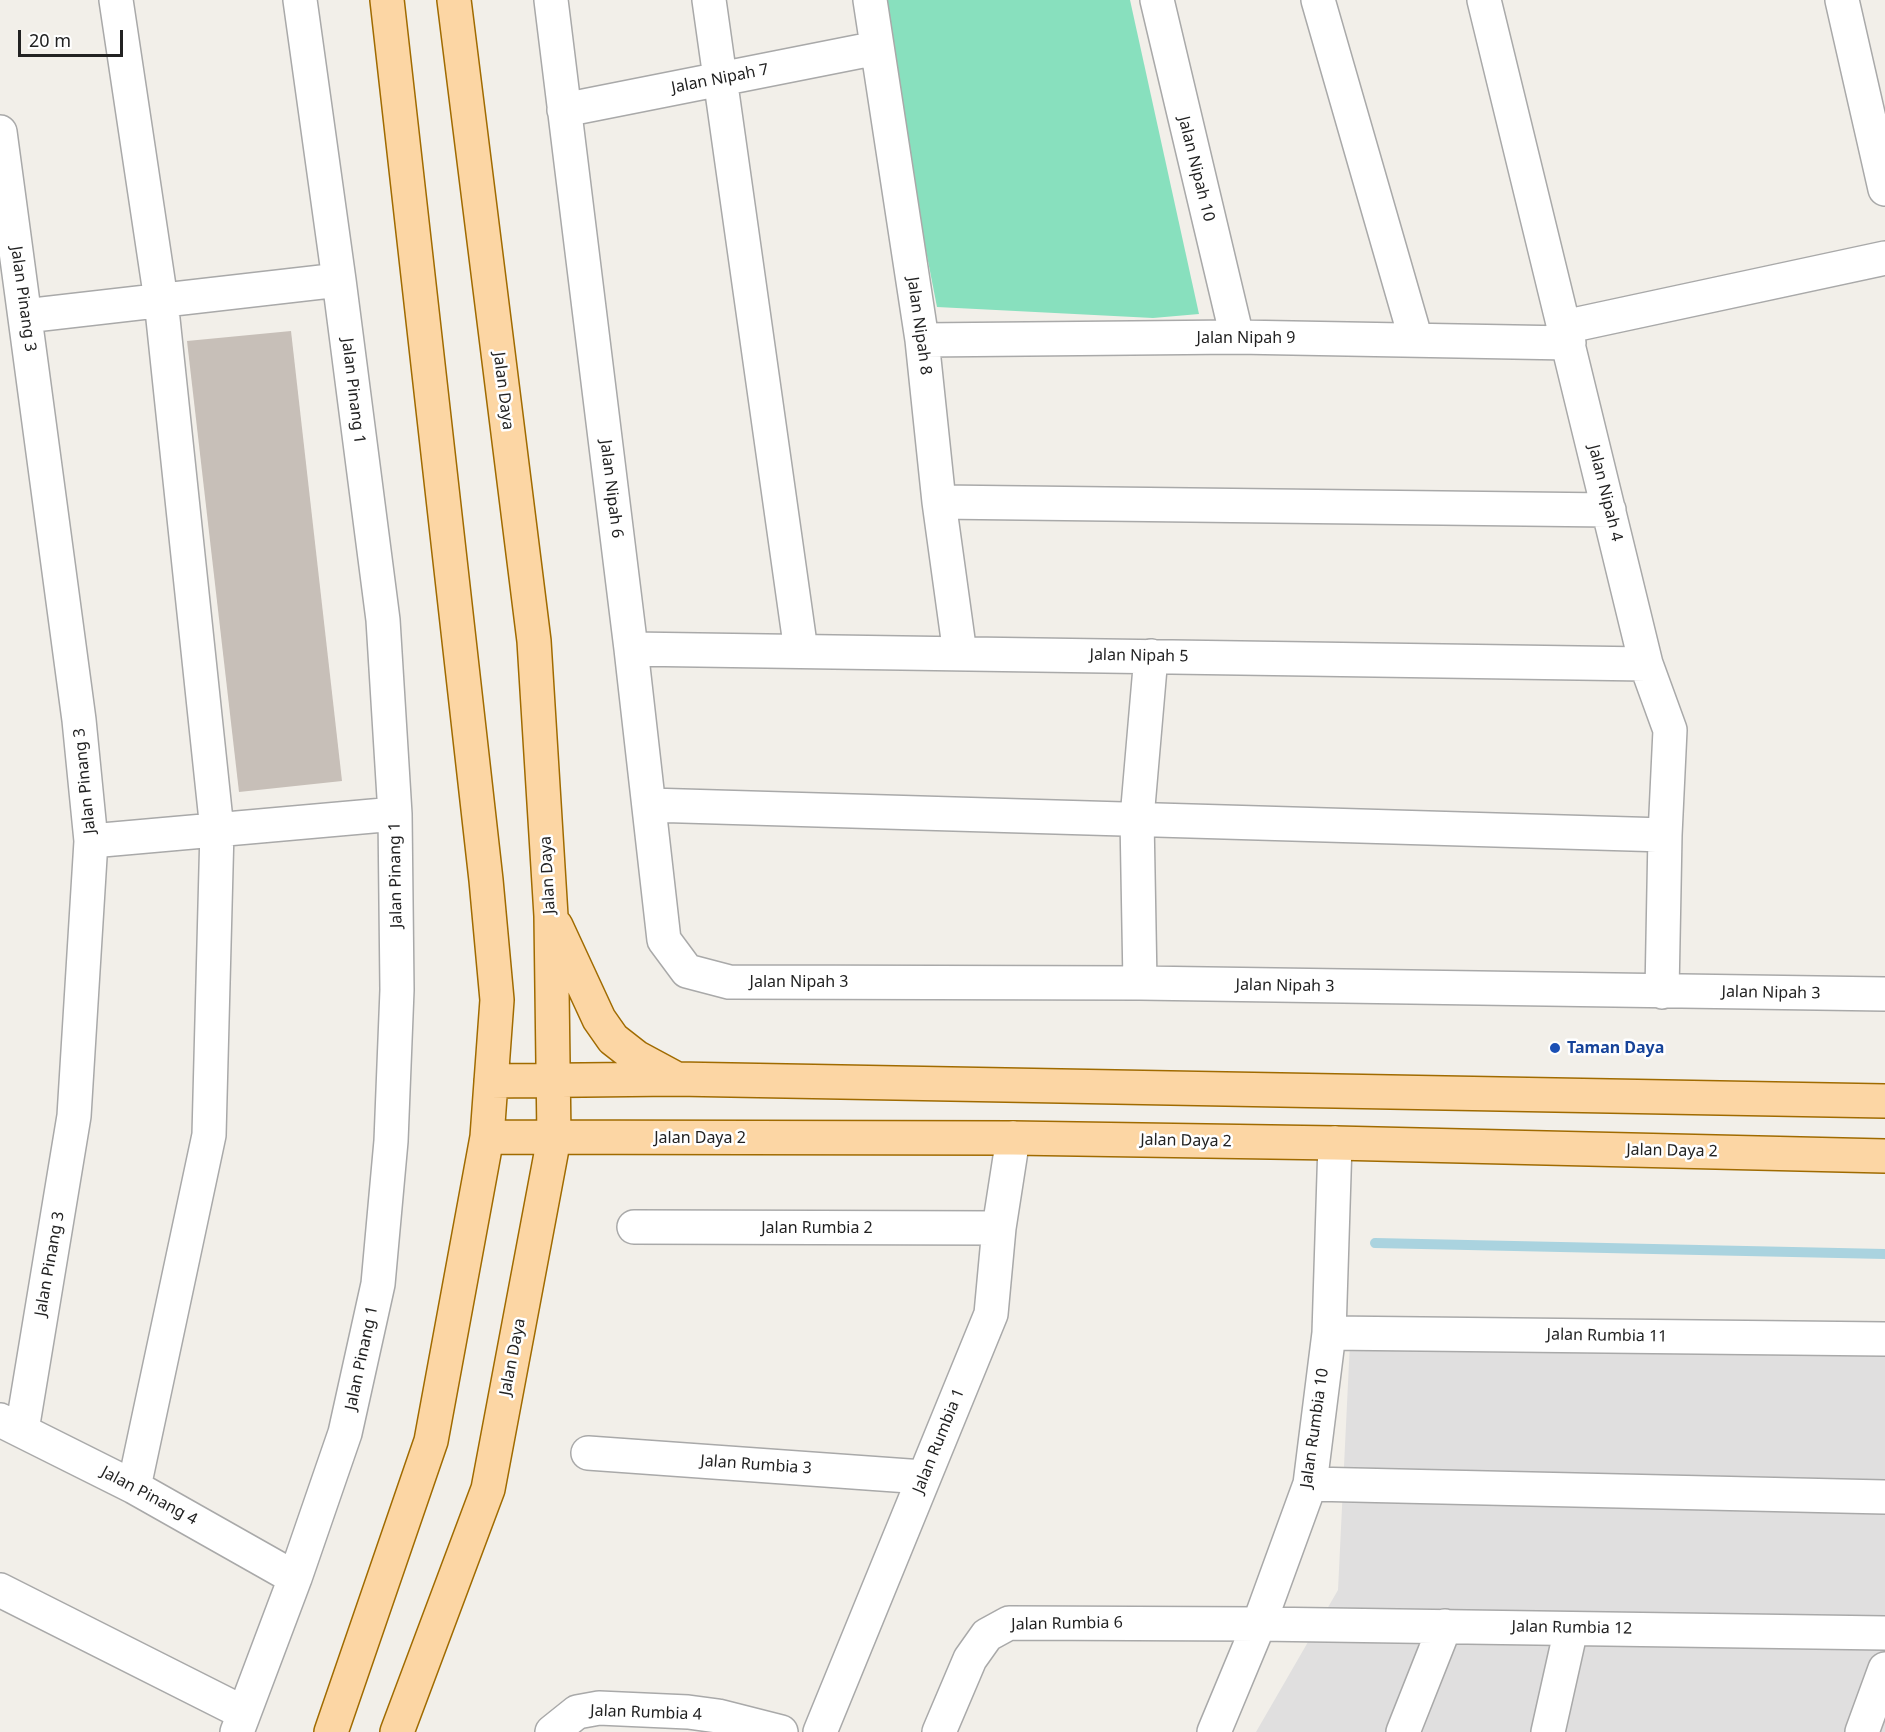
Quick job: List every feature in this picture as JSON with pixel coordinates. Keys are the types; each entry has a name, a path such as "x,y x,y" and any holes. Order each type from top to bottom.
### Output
{"main road":[{"path":"331,1732 432,1441 487,1137 497,1000 486,880 387,0"},
{"name":"Jalan Daya","path":"397,1732 488,1489 554,1138 551,916 534,641 454,0"},
{"path":"551,916 599,1019 613,1039 636,1057 676,1079"},
{"path":"491,1081 676,1079 1885,1101"},
{"name":"Jalan Daya 2","path":"487,1137 1013,1138 1885,1156"}],"street":[{"path":"116,0 161,300 217,830 209,1135 134,1486"},
{"name":"Jalan Pinang 1","path":"241,1722 295,1578 345,1433 378,1284 391,1141 397,990 395,814 383,620 300,0"},
{"name":"Jalan Nipah 6","path":"551,0 631,649 664,940 687,971"},
{"path":"709,0 801,651"},
{"name":"Jalan Nipah 8","path":"870,0 922,340 939,502 960,654"},
{"name":"Jalan Nipah 10","path":"1157,0 1237,337"},
{"path":"1318,0 1416,340"},
{"name":"Jalan Nipah 4","path":"1484,0 1646,664 1670,730 1662,992"},
{"path":"1842,0 1885,189"},
{"name":"Jalan Nipah 7","path":"564,110 877,48"},
{"name":"Jalan Pinang 3","path":"0,132 79,720 91,841 74,1116 11,1425"},
{"name":"Jalan Nipah 9","path":"922,340 1237,337 1416,340 1566,335 1885,258"},
{"path":"25,316 339,280"},
{"path":"939,502 1609,510"},
{"name":"Jalan Nipah 5","path":"631,649 1646,664"},
{"path":"1140,983 1137,818 1151,656"},
{"path":"649,806 1137,818 1665,835"},
{"path":"91,841 395,814"},
{"name":"Jalan Nipah 3","path":"687,971 729,982 1140,983 1885,994"},
{"name":"Jalan Rumbia 1","path":"820,1732 991,1314 999,1228 1013,1138"},
{"name":"Jalan Rumbia 10","path":"1214,1732 1259,1624 1310,1484 1329,1333 1335,1143"},
{"name":"Jalan Rumbia 2","path":"634,1227 999,1228"},
{"name":"Jalan Rumbia 11","path":"1329,1333 1885,1347"},
{"name":"Jalan Pinang 4","path":"11,1425 134,1486 295,1578"},
{"name":"Jalan Rumbia 3","path":"588,1453 924,1477"},
{"path":"1310,1484 1885,1497"},
{"path":"0,1590 241,1722"},
{"name":"Jalan Rumbia 6","path":"939,1732 970,1659 987,1635 1010,1623 1259,1624"},
{"name":"Jalan Rumbia 12","path":"1259,1624 1885,1633"},
{"path":"1403,1732 1445,1626"},
{"path":"1548,1732 1571,1629"},
{"path":"1862,1732 1885,1669"},
{"name":"Jalan Rumbia 4","path":"552,1732 577,1712 599,1708 688,1712 718,1716 781,1732"}],"shaded area":[{"path":"1885,1329 1885,1732 1256,1732 1338,1590 1350,1342"}],"green space":[{"path":"886,0 1130,0 1199,314 1153,318 937,307 905,143"}],"building":[{"path":"291,331 342,781 239,792 187,341"}],"waterway":[{"path":"1375,1243 1885,1254"}],"place":[{"name":"Taman Daya","path":"1555,1048"}]}
